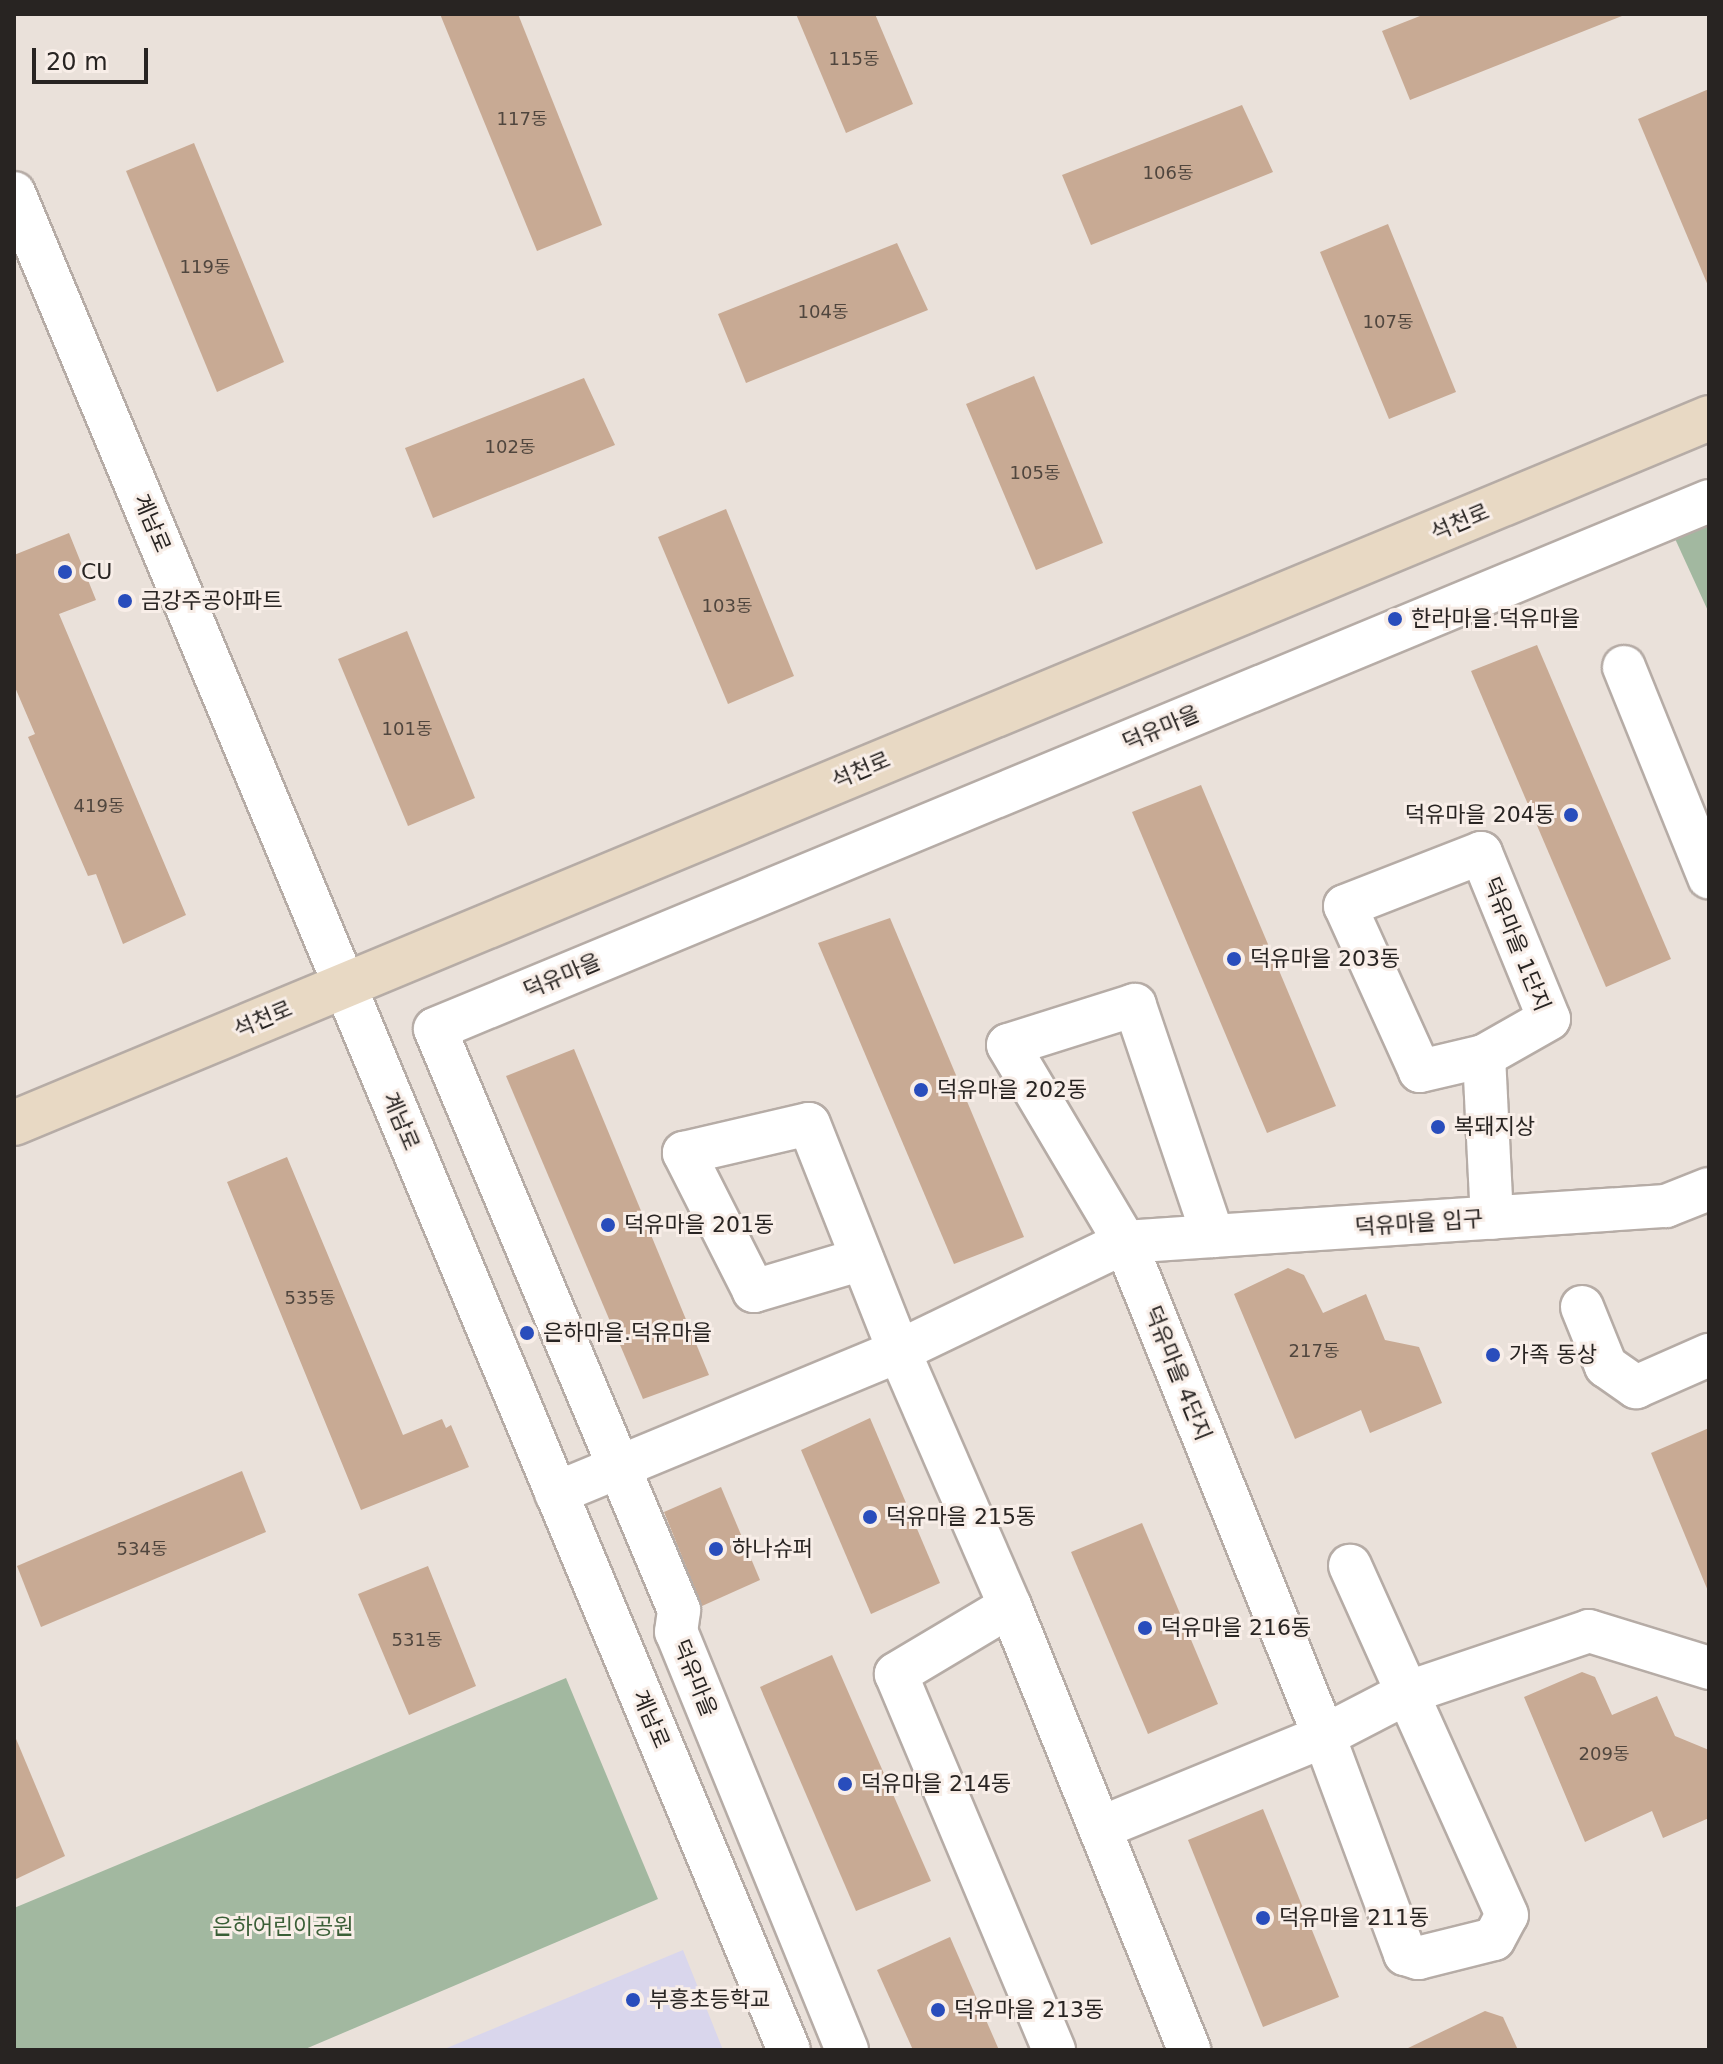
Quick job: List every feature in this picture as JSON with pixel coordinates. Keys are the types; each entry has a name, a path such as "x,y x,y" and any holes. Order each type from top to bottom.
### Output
{"street":[{"name":"계남로","path":"14,193 789,2050"},
{"name":"석천로","path":"14,1123 1709,418"},
{"name":"덕유마을","path":"847,2050 676,1632 679,1610 435,1029 1709,501"},
{"path":"1624,667 1709,877"},
{"name":"덕유마을 1단지","path":"1481,853 1549,1019 1484,1056 1420,1071 1345,906 1481,853"},
{"path":"556,1493 899,1351 1125,1242 1008,1045 1135,1005 1213,1236"},
{"path":"1484,1056 1492,1218"},
{"path":"862,1259 754,1291 684,1153 809,1124 899,1351 1010,1606 1189,2050"},
{"name":"덕유마을 입구","path":"1125,1242 1666,1206 1709,1189"},
{"name":"덕유마을 4단지","path":"1125,1242 1324,1736 1405,1954 1418,1958 1494,1939 1507,1915 1350,1566"},
{"path":"1582,1307 1606,1366 1636,1387 1709,1355"},
{"path":"1010,1606 896,1674 1054,2050"},
{"path":"1100,1828 1324,1736 1409,1692 1589,1631 1709,1668"}],"shaded area":[{"name":"부흥초등학교","path":"683,1950 723,2050 442,2050"}],"green space":[{"path":"1709,515 1709,613 1671,530"},
{"name":"은하어린이공원","path":"566,1678 658,1899 303,2050 14,2050 14,1908"}],"building":[{"path":"440,14 518,14 602,225 537,251"},
{"path":"796,14 875,14 913,104 846,133"},
{"path":"1425,14 1622,16 1410,100 1382,31"},
{"path":"1709,89 1709,288 1638,119"},
{"path":"1242,105 1273,172 1091,245 1062,175"},
{"path":"194,143 284,362 217,392 126,171"},
{"path":"1388,224 1456,392 1389,419 1320,252"},
{"path":"897,243 928,310 746,383 718,314"},
{"path":"1034,376 1103,543 1036,570 966,404"},
{"path":"584,378 615,445 433,518 405,448"},
{"path":"726,509 794,676 728,704 658,537"},
{"path":"69,533 96,600 59,614 186,915 123,944 96,874 88,876 28,737 35,734 14,685 14,555"},
{"path":"407,631 475,798 408,826 338,659"},
{"name":"덕유마을 204동","path":"1537,645 1671,959 1606,987 1471,671"},
{"name":"덕유마을 203동","path":"1201,785 1336,1106 1267,1133 1132,812"},
{"name":"덕유마을 202동","path":"890,918 1024,1237 954,1264 818,943"},
{"name":"덕유마을 201동","path":"574,1049 709,1375 643,1399 506,1076"},
{"path":"287,1157 403,1435 442,1419 446,1428 451,1425 469,1467 361,1510 227,1182"},
{"path":"1288,1268 1304,1275 1323,1313 1366,1294 1385,1340 1419,1347 1442,1403 1370,1433 1361,1410 1295,1439 1234,1294"},
{"name":"덕유마을 215동","path":"870,1418 940,1583 871,1614 801,1450"},
{"path":"1709,1428 1709,1591 1708,1591 1651,1453"},
{"path":"242,1471 266,1532 41,1627 17,1566"},
{"path":"721,1487 760,1580 702,1606 664,1512"},
{"name":"덕유마을 216동","path":"1142,1523 1218,1704 1148,1734 1071,1552"},
{"path":"428,1566 476,1686 409,1715 358,1594"},
{"name":"덕유마을 214동","path":"832,1655 931,1881 856,1911 760,1687"},
{"path":"1582,1672 1595,1677 1612,1715 1657,1696 1675,1736 1709,1750 1709,1818 1663,1838 1652,1811 1585,1842 1524,1697"},
{"path":"14,1734 65,1856 14,1880"},
{"name":"덕유마을 211동","path":"1263,1809 1339,1997 1263,2027 1188,1840"},
{"name":"덕유마을 213동","path":"950,1937 999,2050 913,2050 877,1970"},
{"path":"1485,2011 1503,2017 1518,2050 1404,2050"}],"place":[{"name":"CU","path":"65,572"},
{"name":"금강주공아파트","path":"125,601"},
{"name":"한라마을.덕유마을","path":"1395,619"},
{"name":"덕유마을 204동","path":"1571,815"},
{"name":"덕유마을 203동","path":"1234,959"},
{"name":"덕유마을 202동","path":"921,1090"},
{"name":"복돼지상","path":"1438,1127"},
{"name":"덕유마을 201동","path":"608,1225"},
{"name":"은하마을.덕유마을","path":"527,1333"},
{"name":"가족 동상","path":"1493,1355"},
{"name":"덕유마을 215동","path":"870,1517"},
{"name":"하나슈퍼","path":"716,1549"},
{"name":"덕유마을 216동","path":"1145,1628"},
{"name":"덕유마을 214동","path":"845,1784"},
{"name":"덕유마을 211동","path":"1263,1918"},
{"name":"부흥초등학교","path":"633,2000"},
{"name":"덕유마을 213동","path":"938,2010"}]}
